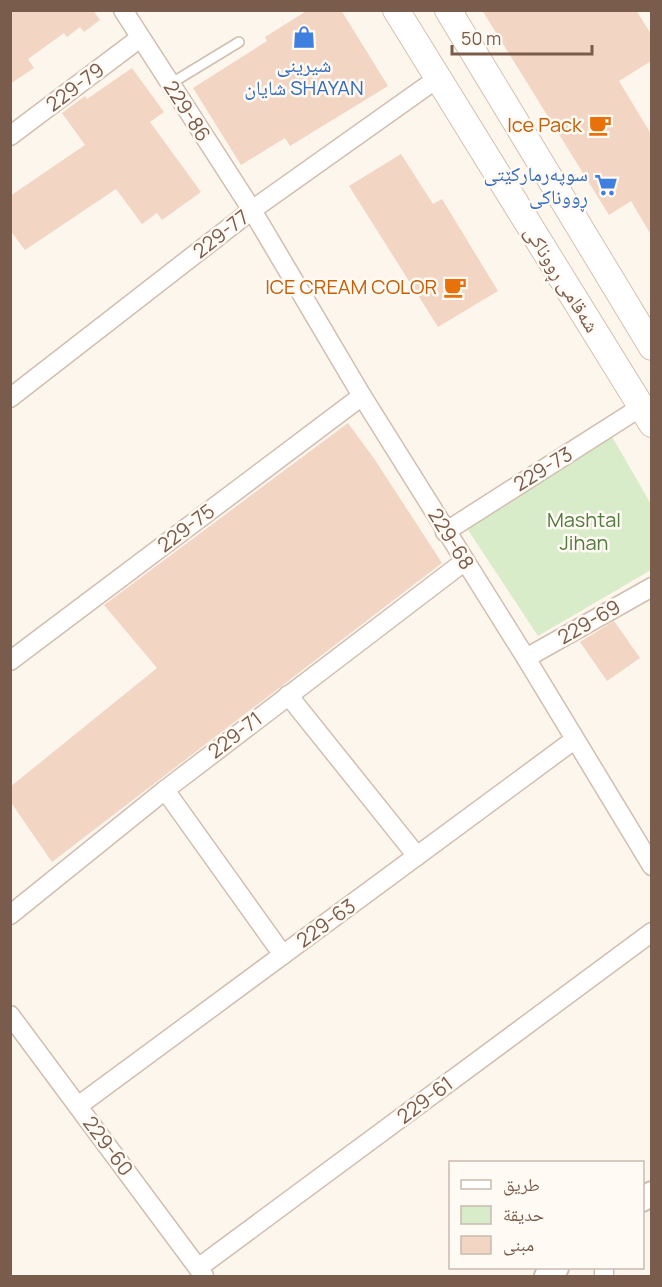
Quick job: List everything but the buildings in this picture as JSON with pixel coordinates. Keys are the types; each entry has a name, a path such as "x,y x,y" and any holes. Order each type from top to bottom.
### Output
{"main road":[{"name":"شەقامی ڕووناکی","path":"396,10 646,416"},
{"name":"شەقامی ڕووناکی","path":"448,10 651,347"}],"street":[{"name":"229-86","path":"123,10 252,210"},
{"name":"229-79","path":"10,136 140,38"},
{"name":"229-77","path":"10,398 252,210 438,78"},
{"name":"229-68","path":"252,210 362,396 445,532 526,658 651,866"},
{"name":"229-75","path":"10,661 362,396"},
{"name":"229-73","path":"445,532 646,416"},
{"name":"229-71","path":"10,915 165,790 465,561"},
{"name":"229-69","path":"526,658 651,586"},
{"path":"288,695 417,856"},
{"name":"229-63","path":"78,1106 574,740"},
{"path":"165,790 283,955"},
{"name":"229-61","path":"202,1272 651,932"},
{"name":"229-60","path":"10,1015 202,1272"}],"lane":[{"path":"170,84 239,42"}],"green space":[{"name":"Mashtal Jihan","path":"611,435 651,504 651,570 538,636 466,527"}],"place":[{"name":"شيرينى شايان SHAYAN","path":"304,37"},
{"name":"Ice Pack","path":"600,125"},
{"name":"سوپەرمارکێتی ڕووناکی","path":"606,185"},
{"name":"ICE CREAM COLOR","path":"455,287"}]}
